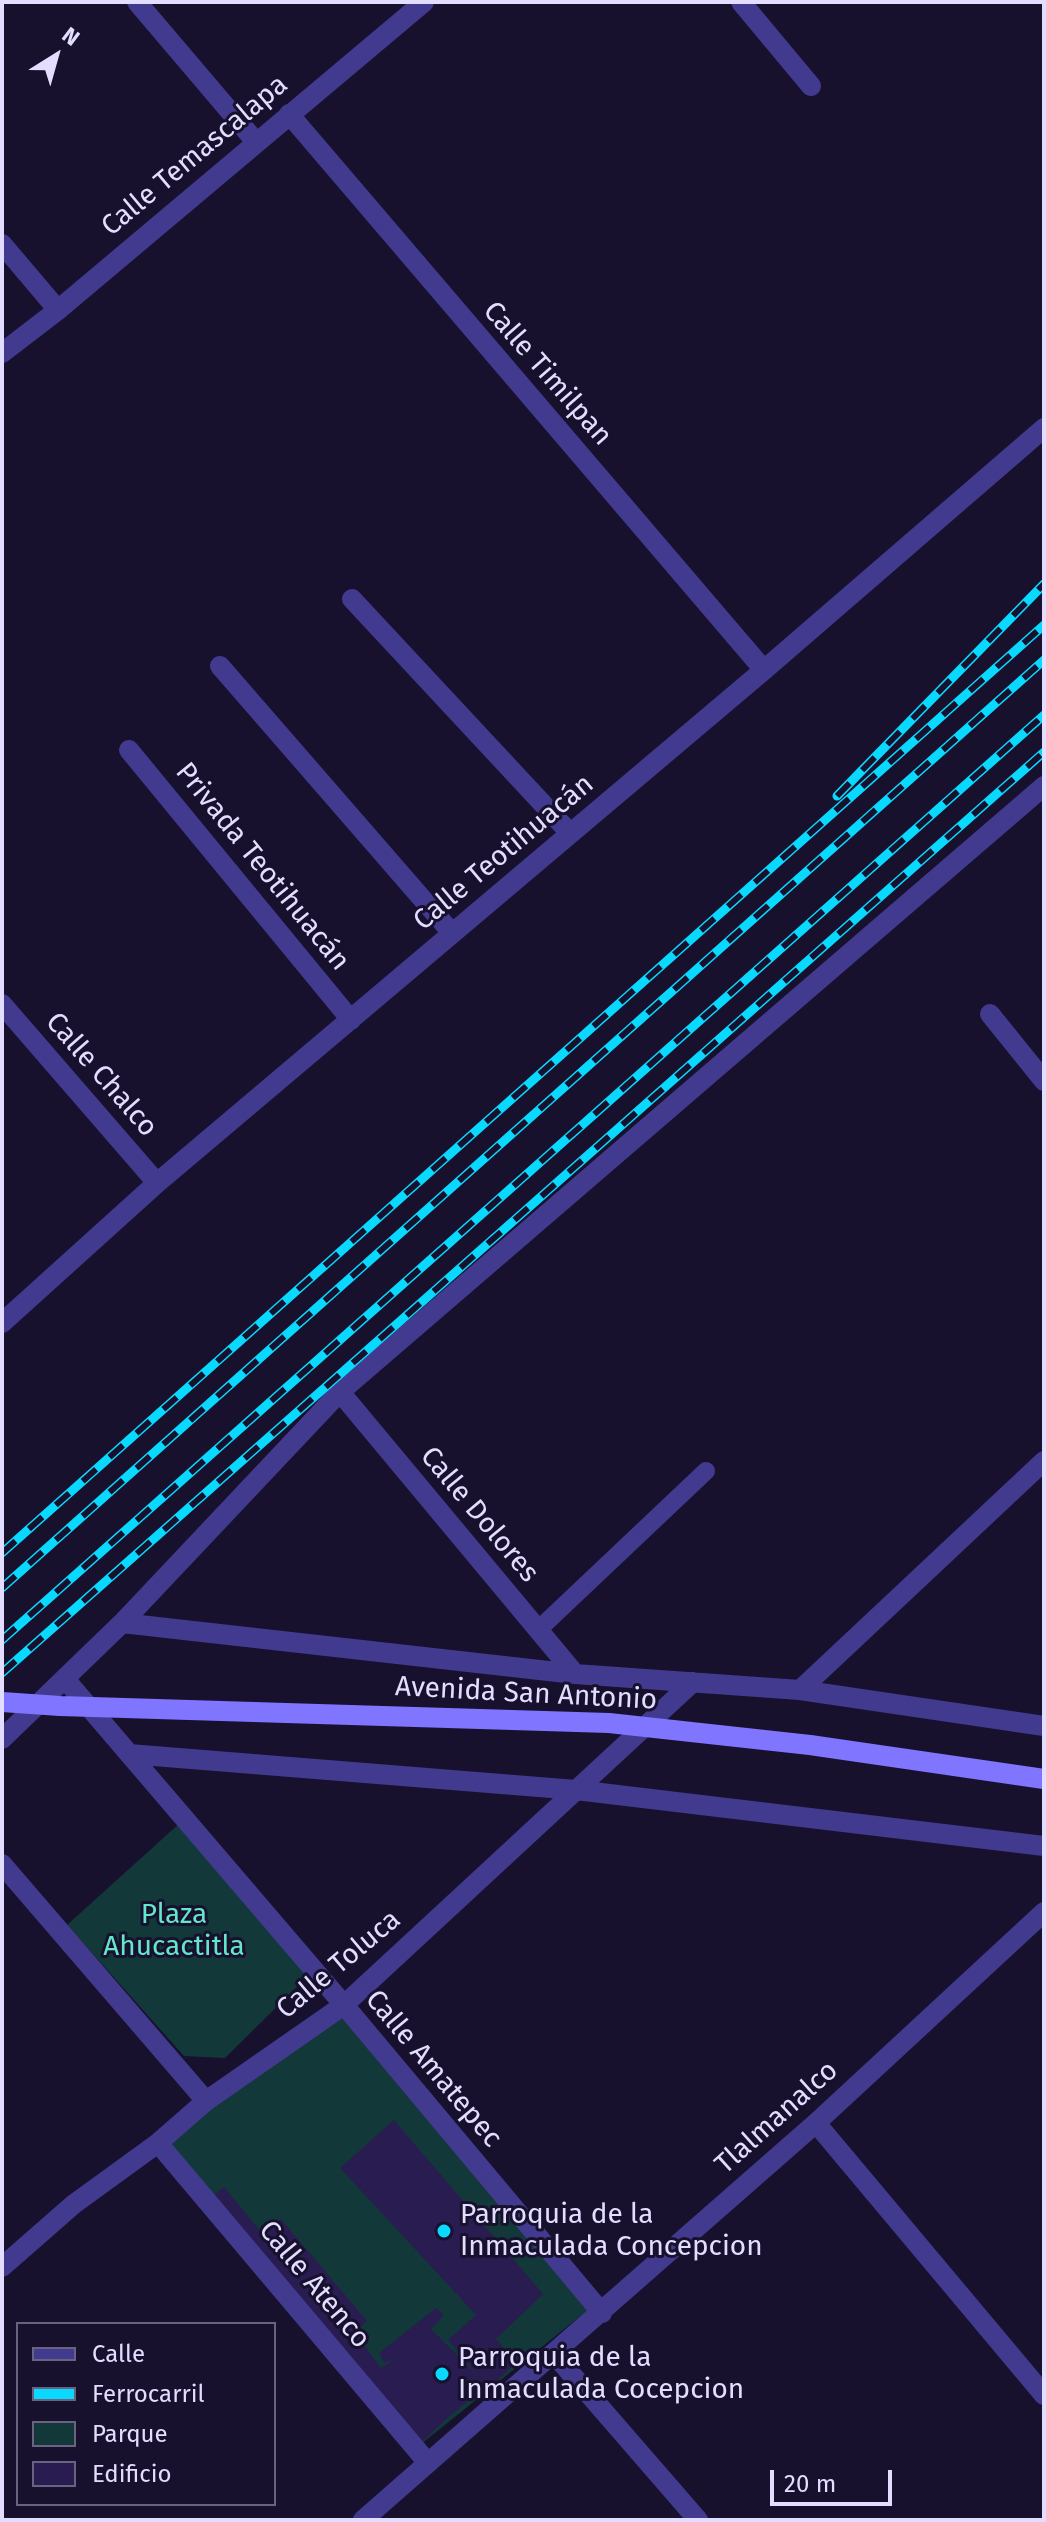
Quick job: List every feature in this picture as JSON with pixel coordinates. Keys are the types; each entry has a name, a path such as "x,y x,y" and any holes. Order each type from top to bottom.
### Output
{"main road":[{"name":"Avenida San Antonio","path":"2,1702 609,1723 810,1745 1044,1779"}],"street":[{"path":"137,2 256,142"},
{"name":"Calle Temascalapa","path":"2,353 58,310 424,2"},
{"path":"741,2 811,86"},
{"name":"Calle Timilpan","path":"289,114 764,670"},
{"path":"2,244 58,310"},
{"name":"Calle Teotihuacán","path":"2,1323 157,1183 764,670 1044,428"},
{"path":"352,599 570,833"},
{"path":"220,666 452,933"},
{"name":"Privada Teotihuacán","path":"129,750 351,1020"},
{"path":"2,1739 122,1623 340,1392 1044,786"},
{"name":"Calle Chalco","path":"2,1004 157,1183"},
{"path":"990,1014 1044,1081"},
{"name":"Calle Dolores","path":"340,1392 575,1674"},
{"path":"800,1690 1044,1461"},
{"name":"Avenida San Antonio","path":"122,1623 575,1674 800,1690 1044,1726"},
{"name":"Calle Amatepec","path":"65,1679 602,2313"},
{"name":"Calle Toluca","path":"2,2267 74,2204 158,2143 206,2101 344,2005 693,1682"},
{"path":"129,1754 576,1790 1044,1846"},
{"path":"2,1864 206,2101"},
{"name":"Tlalmanalco","path":"363,2520 816,2123 1044,1912"},
{"path":"816,2123 1044,2395"},
{"name":"Calle Atenco","path":"158,2143 428,2463"},
{"path":"554,2354 698,2520"}],"lane":[{"path":"538,1630 706,1471"}],"green space":[{"name":"Plaza Ahucactitla","path":"181,1822 309,1975 225,2058 184,2056 67,1925"},
{"path":"343,2018 594,2305 415,2449 164,2137"}],"building":[{"path":"394,2120 543,2294 497,2338 489,2330 516,2363 490,2387 488,2385 446,2419 415,2449 207,2200 224,2187 262,2233 281,2219 367,2321 354,2332 381,2368 394,2359 384,2363 379,2353 436,2308 444,2315 431,2329 481,2379 448,2340 476,2315 340,2168"}],"railway":[{"path":"837,796 1044,584"},
{"path":"2,1553 1044,625"},
{"path":"2,1588 1044,660"},
{"path":"2,1640 1044,715"},
{"path":"2,1673 1044,752"}],"place":[{"name":"Parroquia de la Inmaculada Concepcion","path":"444,2231"},
{"name":"Parroquia de la Inmaculada Cocepcion","path":"442,2374"}]}
